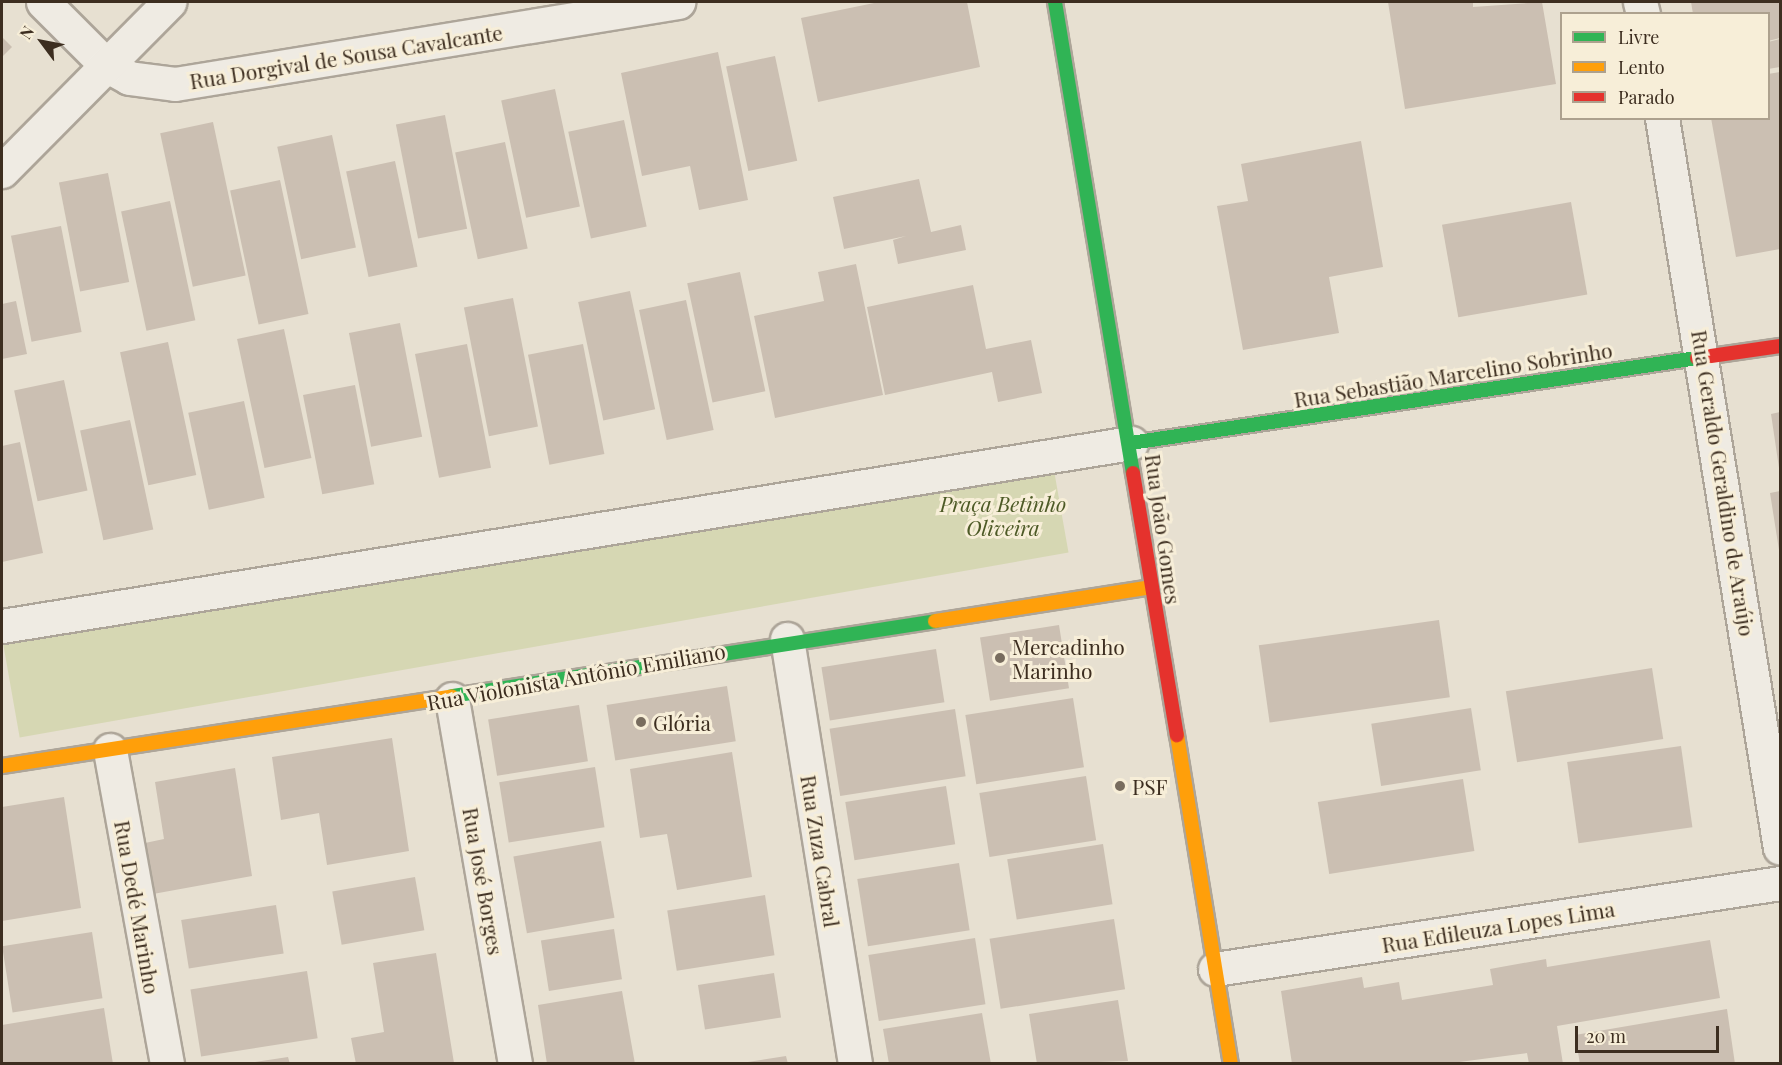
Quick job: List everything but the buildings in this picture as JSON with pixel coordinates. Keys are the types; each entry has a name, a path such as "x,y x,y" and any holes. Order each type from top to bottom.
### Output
{"street":[{"name":"Rua Dorgival de Sousa Cavalcante","path":"43,2 106,64 129,78 176,84 678,2"},
{"path":"2,171 169,2"},
{"name":"Rua João Gomes","path":"1055,2 1131,443 1151,586 1231,1064"},
{"name":"Rua Geraldo Geraldino de Araújo","path":"1662,120 1705,357 1780,848"},
{"name":"Rua Sebastião Marcelino Sobrinho","path":"1131,443 1780,346"},
{"path":"2,626 1131,443"},
{"name":"Rua Violonista Antônio Emiliano","path":"2,765 452,699 787,639 1151,586"},
{"name":"Rua Zuza Cabral","path":"787,639 855,1064"},
{"name":"Rua José Borges","path":"452,699 515,1064"},
{"name":"Rua Dedé Marinho","path":"110,750 167,1064"},
{"name":"Rua Edileuza Lopes Lima","path":"1215,969 1780,883"}],"green space":[{"name":"Praça Betinho Oliveira","path":"1052,459 1068,553 20,737 3,644"}],"traffic: fast":[{"path":"1055,2 1133,473"},
{"path":"1131,443 1697,358"},
{"path":"452,696 935,621"}],"traffic: slow":[{"path":"935,621 1151,587"},
{"path":"2,766 452,696"},
{"path":"1177,735 1231,1064"}],"traffic: jam":[{"path":"1697,358 1780,346"},
{"path":"1133,473 1177,735"}],"place":[{"name":"Mercadinho Marinho","path":"1000,658"},
{"name":"Glória","path":"641,722"},
{"name":"PSF","path":"1120,786"}]}
